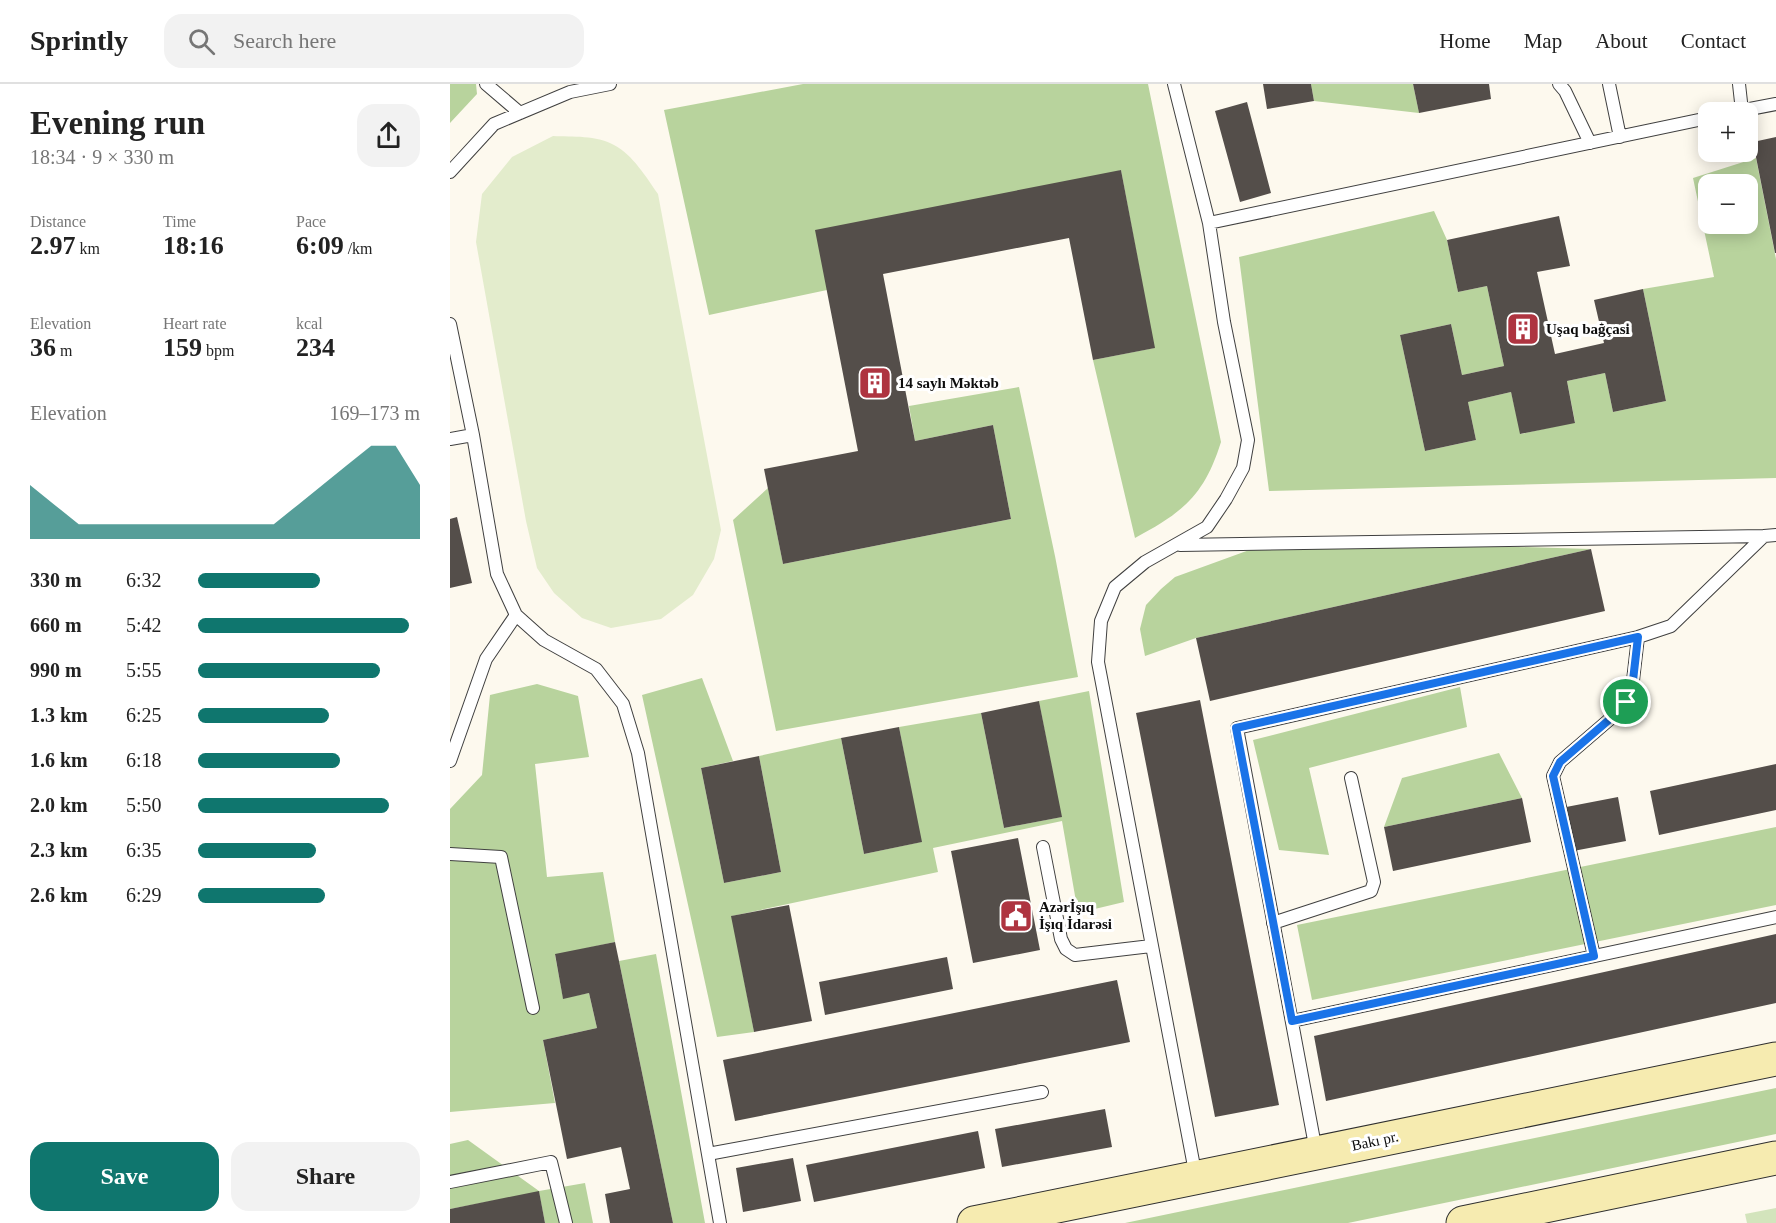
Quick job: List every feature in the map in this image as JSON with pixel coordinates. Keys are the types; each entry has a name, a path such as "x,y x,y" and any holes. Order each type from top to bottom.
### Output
{"street":[{"name":"Bakı pr.","path":"974,1223 1776,1059"},
{"path":"1463,1223 1776,1158"}],"lane":[{"path":"486,84 520,113"},
{"path":"450,172 494,124 570,92 610,84"},
{"path":"1174,84 1209,224 1224,322 1248,440 1244,468 1208,527 1145,562 1115,587 1101,621 1098,662 1196,1177"},
{"path":"1559,84 1590,143"},
{"path":"1609,84 1620,137"},
{"path":"1738,102 1739,84"},
{"path":"1758,108 1776,104"},
{"path":"1209,224 1698,120"},
{"path":"450,324 473,435 497,574 516,615 544,640 596,669 623,704 638,753 720,1223"},
{"path":"450,439 473,435"},
{"path":"1178,545 1770,536"},
{"path":"1317,1153 1236,728 1638,637 1671,626 1770,536"},
{"path":"450,761 486,659 516,615"},
{"path":"1594,956 1553,776 1560,762 1610,719 1626,702 1632,689 1638,637"},
{"path":"1274,923 1371,891 1374,882 1351,778"},
{"path":"1043,847 1061,939 1066,949 1075,956 1151,946"},
{"path":"450,854 501,857 533,1008"},
{"path":"1292,1021 1776,916"},
{"path":"708,1154 1042,1092"},
{"path":"450,1182 551,1162 567,1223"}],"green space":[{"path":"450,84 476,84 477,94 450,123"},
{"path":"803,84 1148,84 1221,442 1199,489 1179,510 1135,538 1093,360 1154,348 1121,170 827,290 709,315 664,110"},
{"path":"1311,84 1413,84 1419,113 1314,101"},
{"path":"553,136 592,138 614,145 633,160 658,194 721,530 714,559 693,595 661,619 611,628 582,618 554,593 537,568 526,521 476,242 482,194 512,157"},
{"path":"1743,162 1757,162 1776,259 1776,478 1269,491 1239,257 1434,211 1447,240 1458,292 1487,286 1504,366 1462,375 1451,324 1400,335 1425,451 1476,440 1468,402 1511,392 1521,434 1575,422 1567,381 1605,373 1613,412 1666,401 1643,289 1714,277 1705,234 1758,234 1758,174 1706,174"},
{"path":"1698,176 1698,202 1693,178"},
{"path":"1019,387 1078,677 776,731 733,520 768,488 783,564 1011,519 993,425 915,441 909,406"},
{"path":"1277,540 1591,549 1196,638 1145,656 1140,629 1146,605 1161,589 1175,577"},
{"path":"702,678 733,761 701,768 724,883 781,872 759,756 841,738 864,854 921,842 899,727 981,713 1004,828 1061,817 1039,701 1089,691 1124,902 1078,913 1062,821 933,848 938,872 732,916 754,1032 717,1037 642,695"},
{"path":"537,684 578,696 589,757 535,764 547,877 603,872 615,942 555,955 563,998 589,993 597,1028 543,1040 555,1103 450,1112 450,809 482,775 490,695"},
{"path":"1460,687 1467,727 1309,768 1329,855 1279,850 1253,740"},
{"path":"1499,753 1522,798 1384,827 1402,778"},
{"path":"1776,827 1776,905 1312,1000 1297,925"},
{"path":"656,954 705,1223 673,1223 619,961"},
{"path":"1776,1088 1776,1134 1348,1223 1125,1223"},
{"path":"468,1140 539,1191 585,1183 593,1223 545,1223 539,1192 450,1209 450,1144"},
{"path":"1776,1208 1776,1223 1747,1223 1745,1214"}],"building":[{"path":"1263,84 1311,84 1314,101 1267,109"},
{"path":"1413,84 1489,84 1491,99 1419,113"},
{"path":"1247,102 1271,193 1240,202 1215,111"},
{"path":"1776,137 1776,253 1757,162 1758,141"},
{"name":"14 saylı Məktəb","path":"1121,170 1155,348 1093,360 1069,238 883,274 915,441 993,425 1011,519 783,564 764,469 858,451 815,230"},
{"name":"Uşaq bağçasi","path":"1559,216 1570,266 1537,272 1555,354 1604,343 1594,300 1643,289 1666,401 1613,412 1605,373 1567,381 1575,423 1520,434 1511,392 1468,402 1476,440 1425,451 1400,335 1451,324 1462,375 1504,366 1487,286 1458,292 1447,240"},
{"path":"457,517 472,583 450,588 450,519"},
{"path":"1591,549 1605,611 1210,701 1196,638"},
{"path":"1200,700 1279,1105 1215,1117 1136,713"},
{"path":"1039,701 1062,817 1004,828 981,713"},
{"path":"899,727 922,842 864,854 841,738"},
{"path":"759,756 781,872 724,883 701,768"},
{"path":"1776,764 1776,810 1659,835 1650,791"},
{"path":"1618,797 1626,841 1568,852 1561,808"},
{"path":"1522,798 1531,842 1393,871 1384,827"},
{"path":"1018,838 1040,950 973,963 951,851"},
{"path":"789,905 812,1021 754,1032 731,916"},
{"path":"1776,934 1776,1003 1326,1101 1314,1036"},
{"path":"615,942 673,1223 610,1223 605,1194 630,1189 621,1147 567,1159 543,1040 597,1028 589,993 563,999 555,954"},
{"path":"947,957 953,989 825,1015 819,982"},
{"path":"1117,980 1130,1042 735,1121 723,1060"},
{"path":"1105,1109 1112,1147 1002,1167 995,1129"},
{"path":"978,1131 985,1168 814,1202 806,1165"},
{"path":"793,1158 801,1201 743,1212 736,1168"},
{"path":"539,1191 545,1223 450,1223 450,1209"}],"place":[{"name":"Uşaq bağçasi","path":"1523,329"},
{"name":"14 saylı Məktəb","path":"875,383"},
{"name":"Azərİşıq İşıq İdarəsi","path":"1016,916"}],"route":[{"path":"1638,637 1632,689 1626,702 1610,719 1560,762 1553,776 1594,956 1292,1021 1236,728 1638,637"}]}
